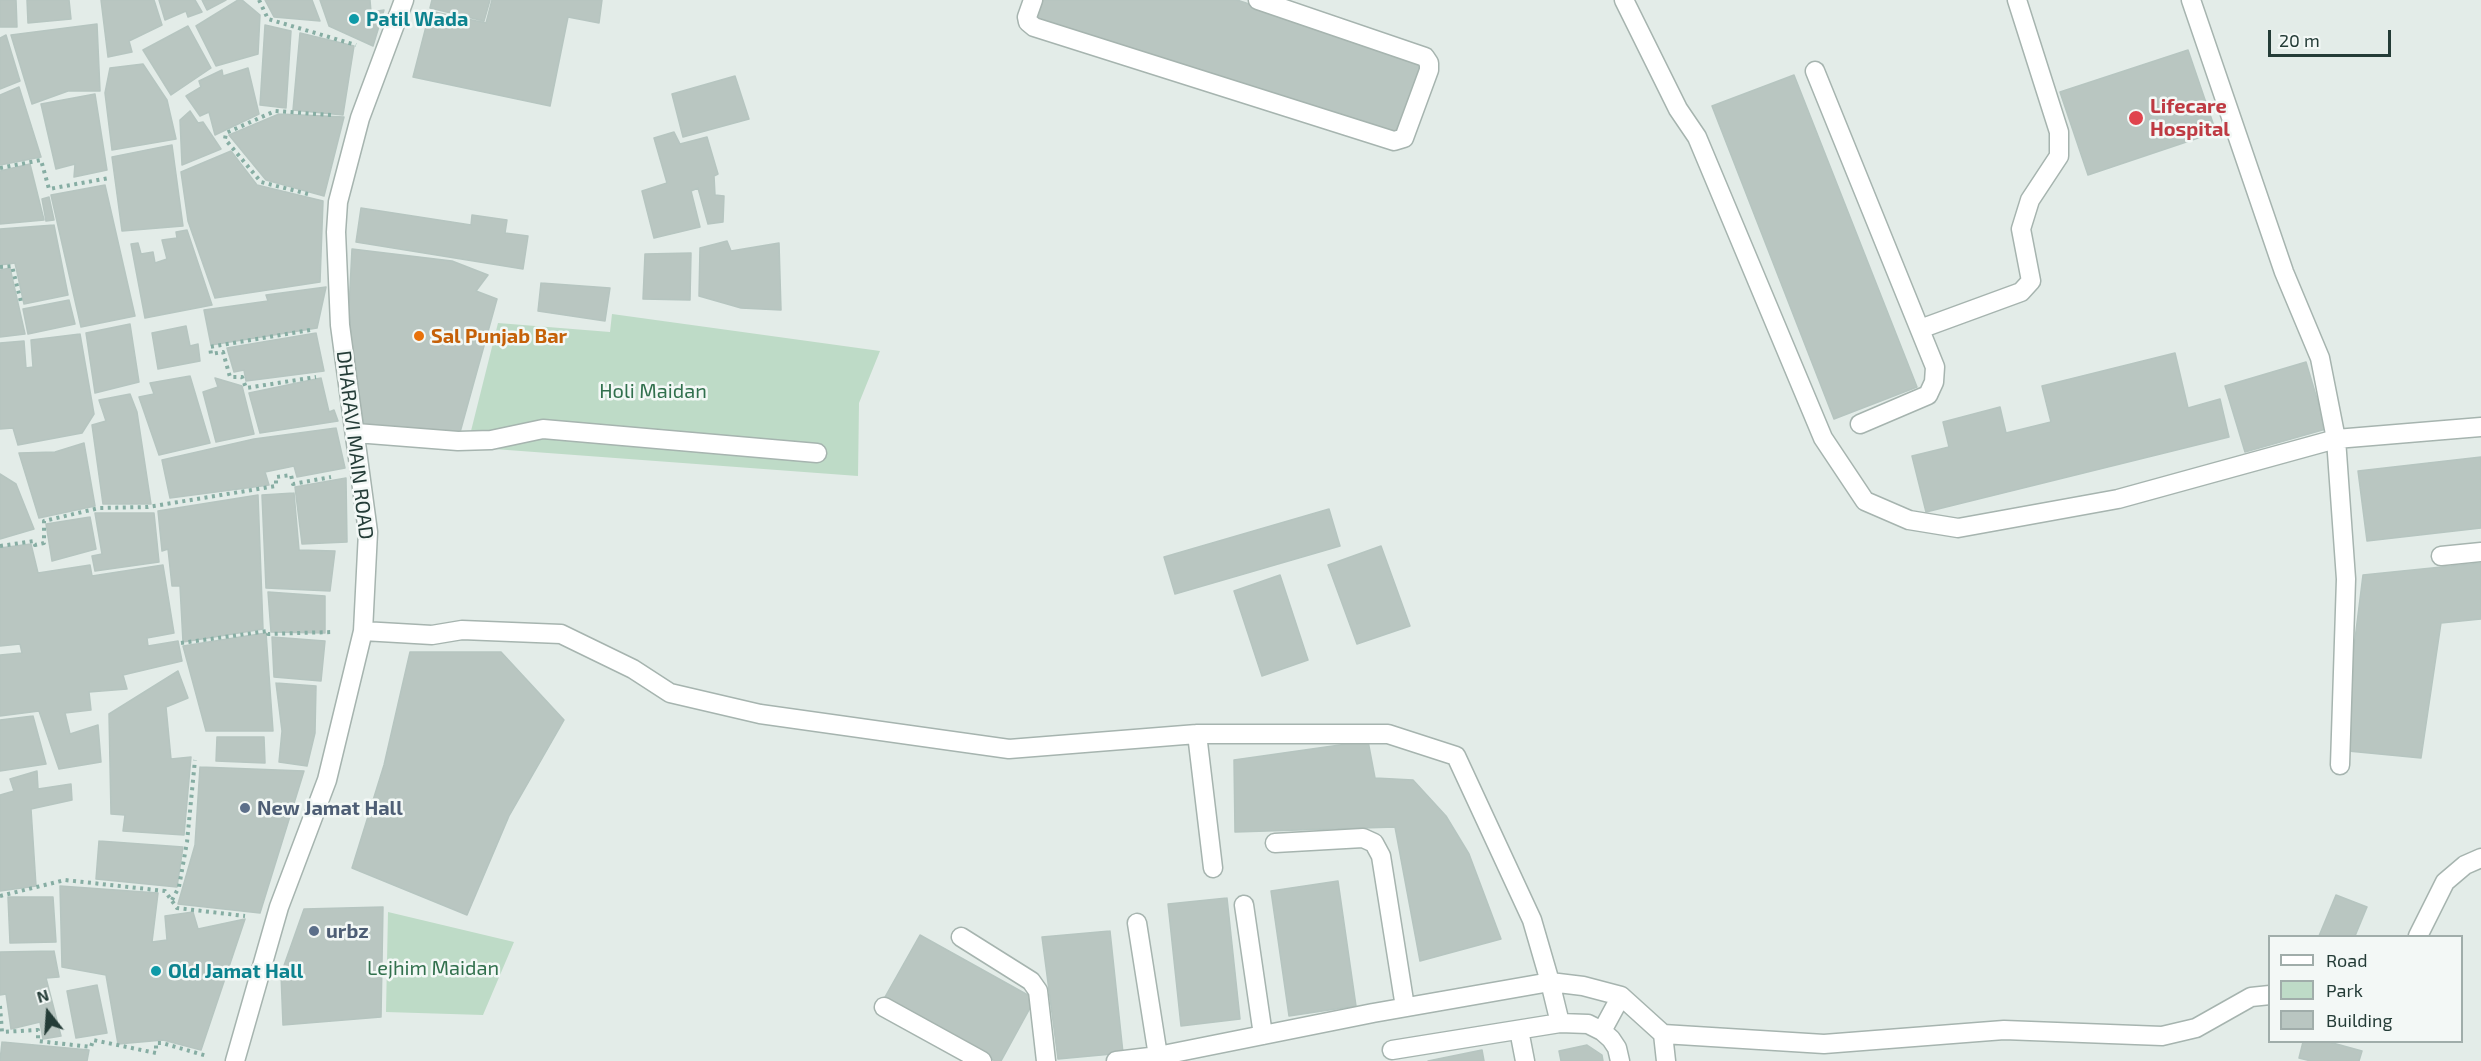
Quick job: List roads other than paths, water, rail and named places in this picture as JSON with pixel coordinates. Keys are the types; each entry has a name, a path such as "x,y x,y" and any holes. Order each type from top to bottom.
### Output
{"street":[{"name":"DHARAVI MAIN ROAD","path":"235,1061 276,920 327,780 363,631 368,532 362,472 340,325 336,232 338,202 360,118 404,0"},
{"path":"1033,0 1027,17 1028,22 1035,27 1394,141 1404,138 1429,70 1429,63 1425,57 1258,0"},
{"path":"1624,0 1678,109 1698,137 1823,438 1865,501 1909,520 1958,528 2118,499 2336,439 2481,427"},
{"path":"1920,329 2021,292 2031,281 2021,229 2030,200 2059,156 2059,132 2017,0"},
{"path":"2191,0 2284,272 2320,358 2336,439 2346,579 2340,765"},
{"path":"1815,71 1935,367 1934,382 1928,395 1860,424"},
{"path":"356,433 458,441 491,440 543,429 817,453"},
{"path":"2440,556 2481,552"},
{"path":"363,631 432,635 462,630 561,634 633,669 670,693 760,714 1010,749 1197,734 1388,734 1456,756 1532,920 1560,1023"},
{"path":"1197,734 1213,868"},
{"path":"1275,843 1363,838 1374,843 1381,856 1405,1007"},
{"path":"2418,935 2445,882 2466,865 2481,858"},
{"path":"1244,905 1263,1035"},
{"path":"1137,923 1158,1056"},
{"path":"961,937 1031,981 1035,986 1038,991 1046,1061"},
{"path":"1116,1061 1158,1056 1550,981 1583,986 1621,996 1663,1034 1824,1044 2004,1030 2162,1036 2196,1028 2251,997 2268,996"},
{"path":"1602,1031 1621,996"},
{"path":"884,1007 982,1061"},
{"path":"1392,1050 1560,1023 1588,1024 1611,1039 1617,1048 1620,1061"},
{"path":"1519,1030 1525,1061"},
{"path":"1663,1034 1666,1061"}],"place":[{"name":"Patil Wada","path":"354,19"},
{"name":"Lifecare Hospital","path":"2136,118"},
{"name":"Sal Punjab Bar","path":"419,336"},
{"name":"New Jamat Hall","path":"245,808"},
{"name":"urbz","path":"314,931"},
{"name":"Old Jamat Hall","path":"156,971"}],"park label":[{"name":"Holi Maidan","path":"653,391"},
{"name":"Lejhim Maidan","path":"433,968"}]}
